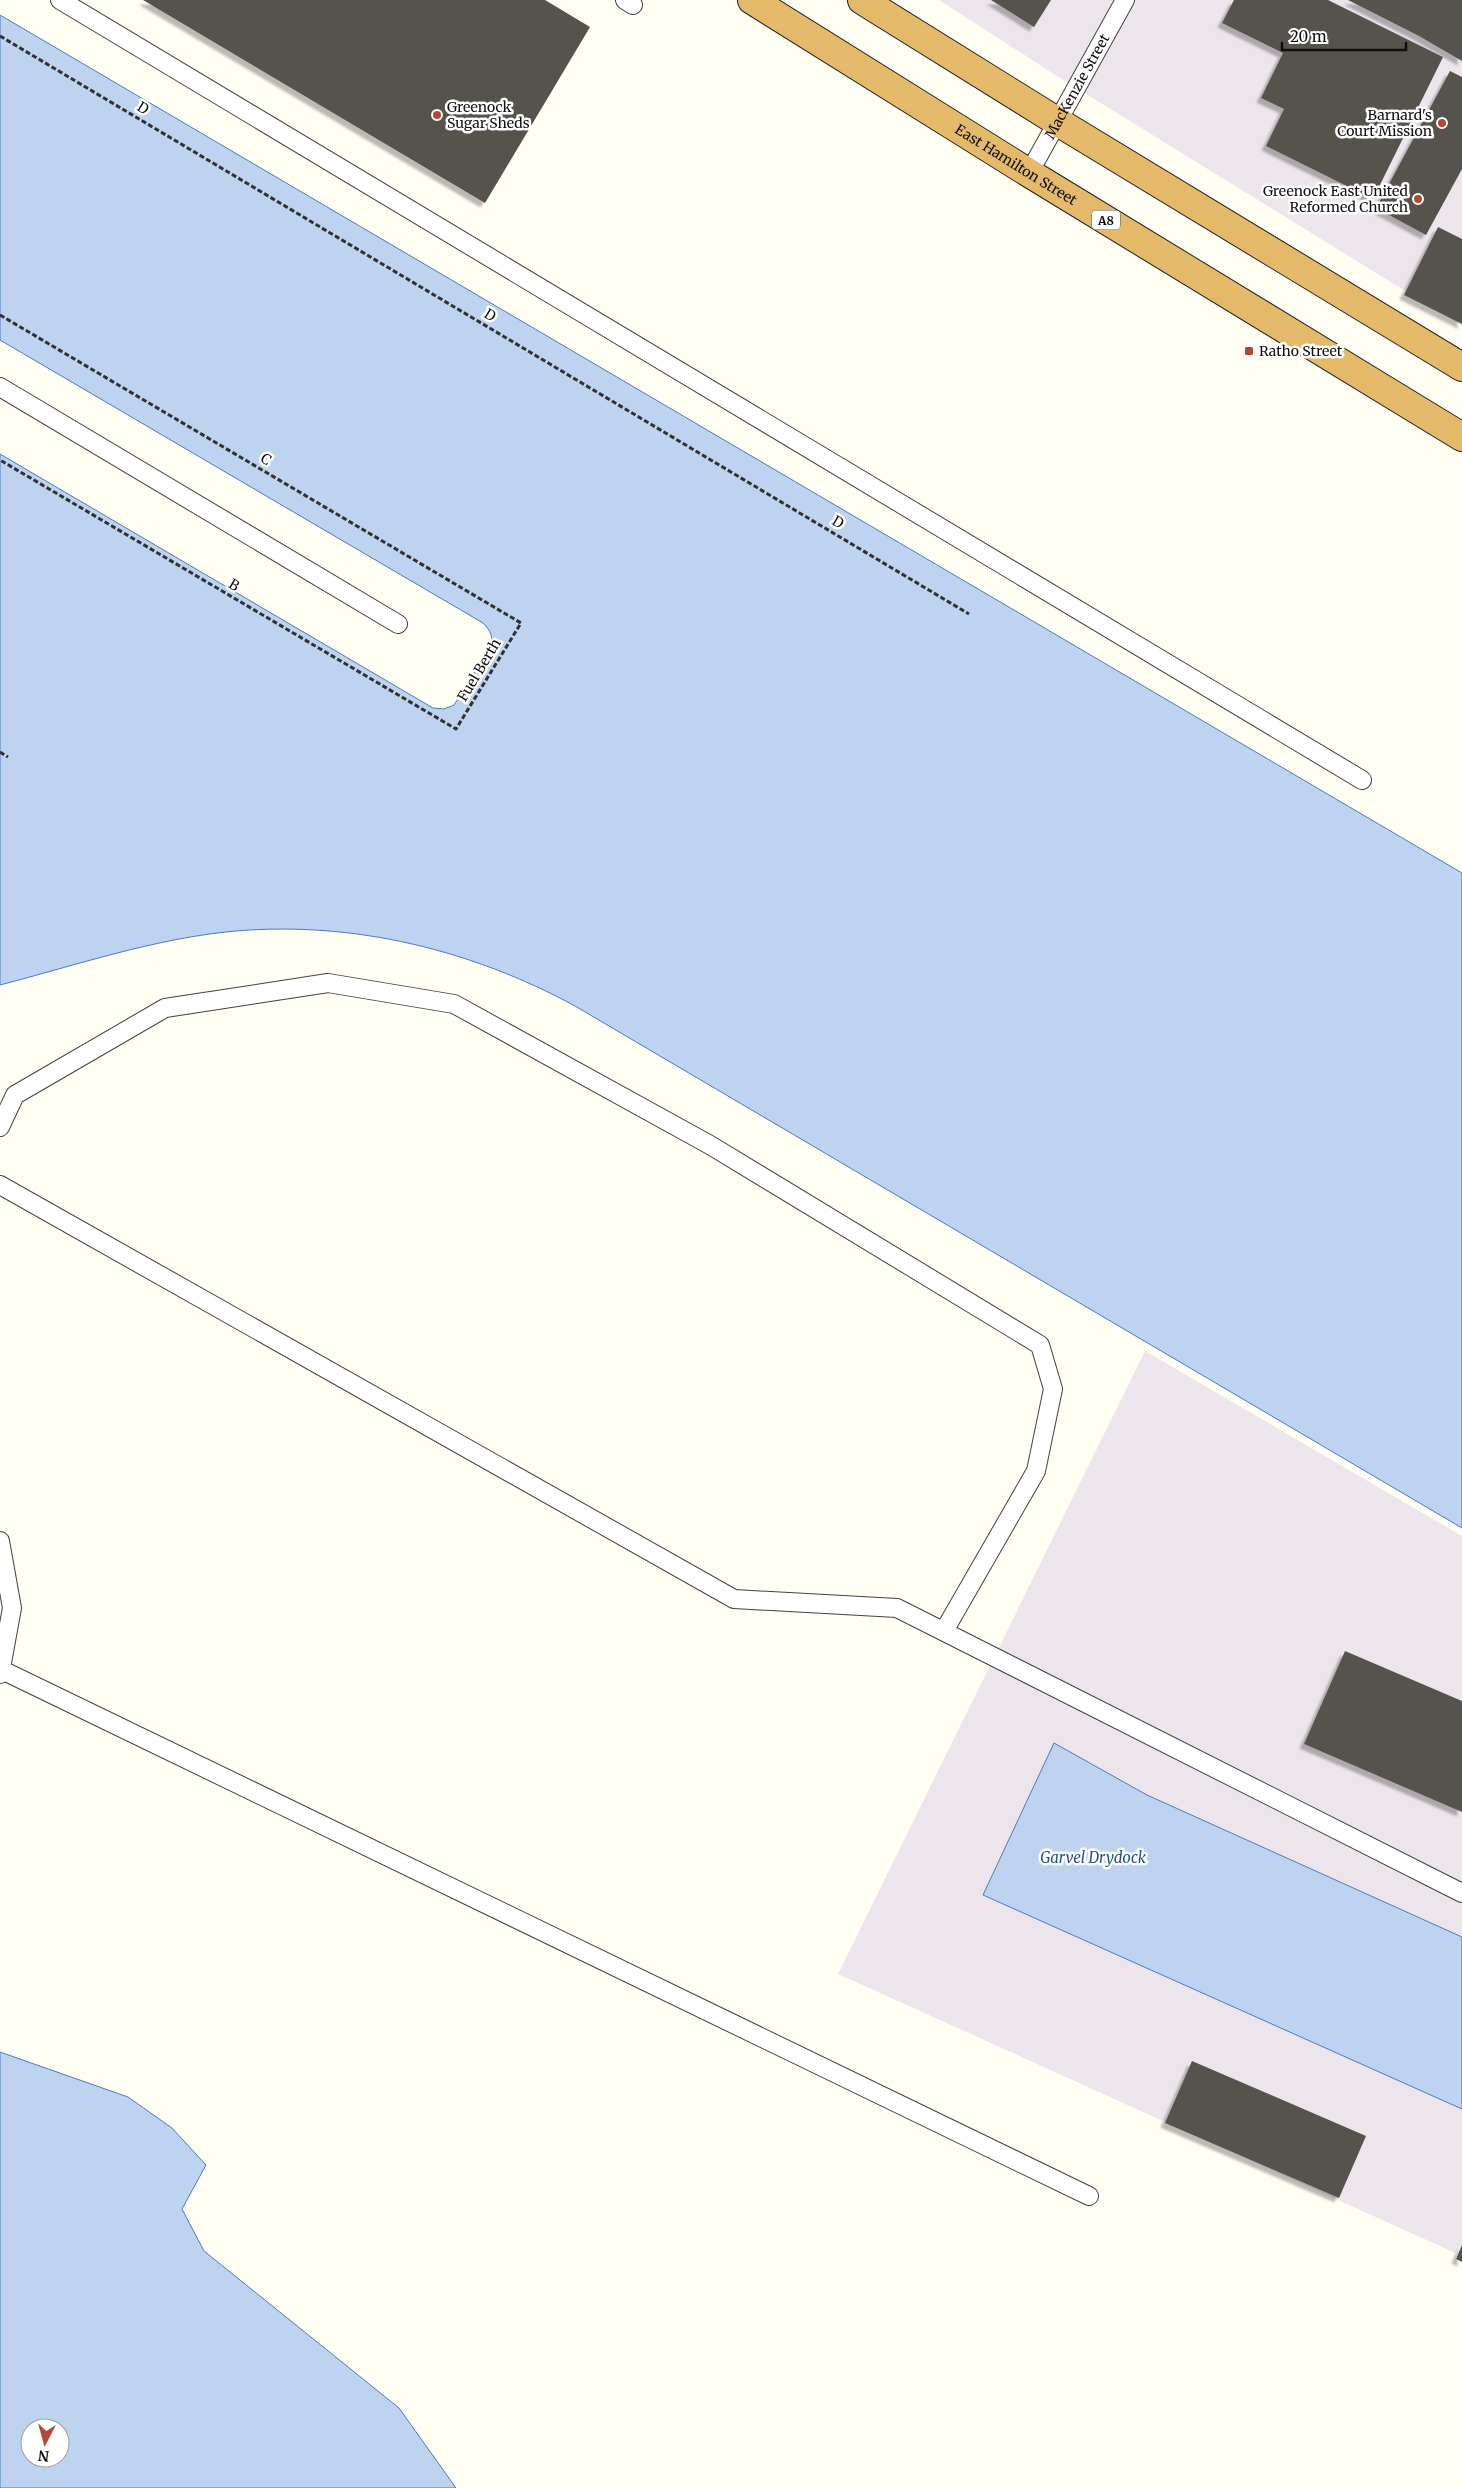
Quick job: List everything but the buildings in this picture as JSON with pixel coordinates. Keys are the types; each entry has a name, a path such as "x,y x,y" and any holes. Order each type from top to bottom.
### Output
{"highway":[{"name":"East Hamilton Street","path":"752,0 1029,173 1461,434"},
{"path":"862,0 1058,122 1462,367"}],"lane":[{"path":"60,0 1362,780"},
{"name":"MacKenzie Street","path":"1029,173 1125,0"},
{"path":"0,388 398,624"},
{"path":"0,1127 15,1094 165,1008 328,983 454,1004 710,1145 1040,1345 1053,1389 1036,1471 944,1631"},
{"path":"0,1185 734,1599 897,1608 1462,1894"},
{"path":"0,1541 12,1608 1,1672 1089,2196"}],"path":[{"name":"D","path":"0,36 969,614"},
{"name":"C","path":"0,315 521,623"},
{"name":"B","path":"0,460 456,729"},
{"name":"Fuel Berth","path":"456,729 521,623"},
{"path":"0,752 8,757"}],"shaded area":[{"path":"939,0 1462,0 1462,326 1057,76"},
{"path":"1145,1351 1462,1536 1462,2256 838,1974"}],"water":[{"path":"0,15 1462,873 1462,1528 575,1006 536,986 495,969 454,955 368,936 280,929 236,931 146,946 0,985 0,454 433,708 444,709 454,705 490,648 492,638 483,623 0,340"},
{"name":"Garvel Drydock","path":"1054,1743 1147,1795 1462,1937 1462,2109 983,1895"},
{"path":"0,2052 128,2097 172,2128 206,2165 182,2209 204,2251 399,2408 456,2488 0,2488"}],"place":[{"name":"Greenock Sugar Sheds","path":"437,115"},
{"name":"Barnard's Court Mission","path":"1442,123"},
{"name":"Greenock East United Reformed Church","path":"1418,199"},
{"name":"Ratho Street","path":"1249,351"}]}
